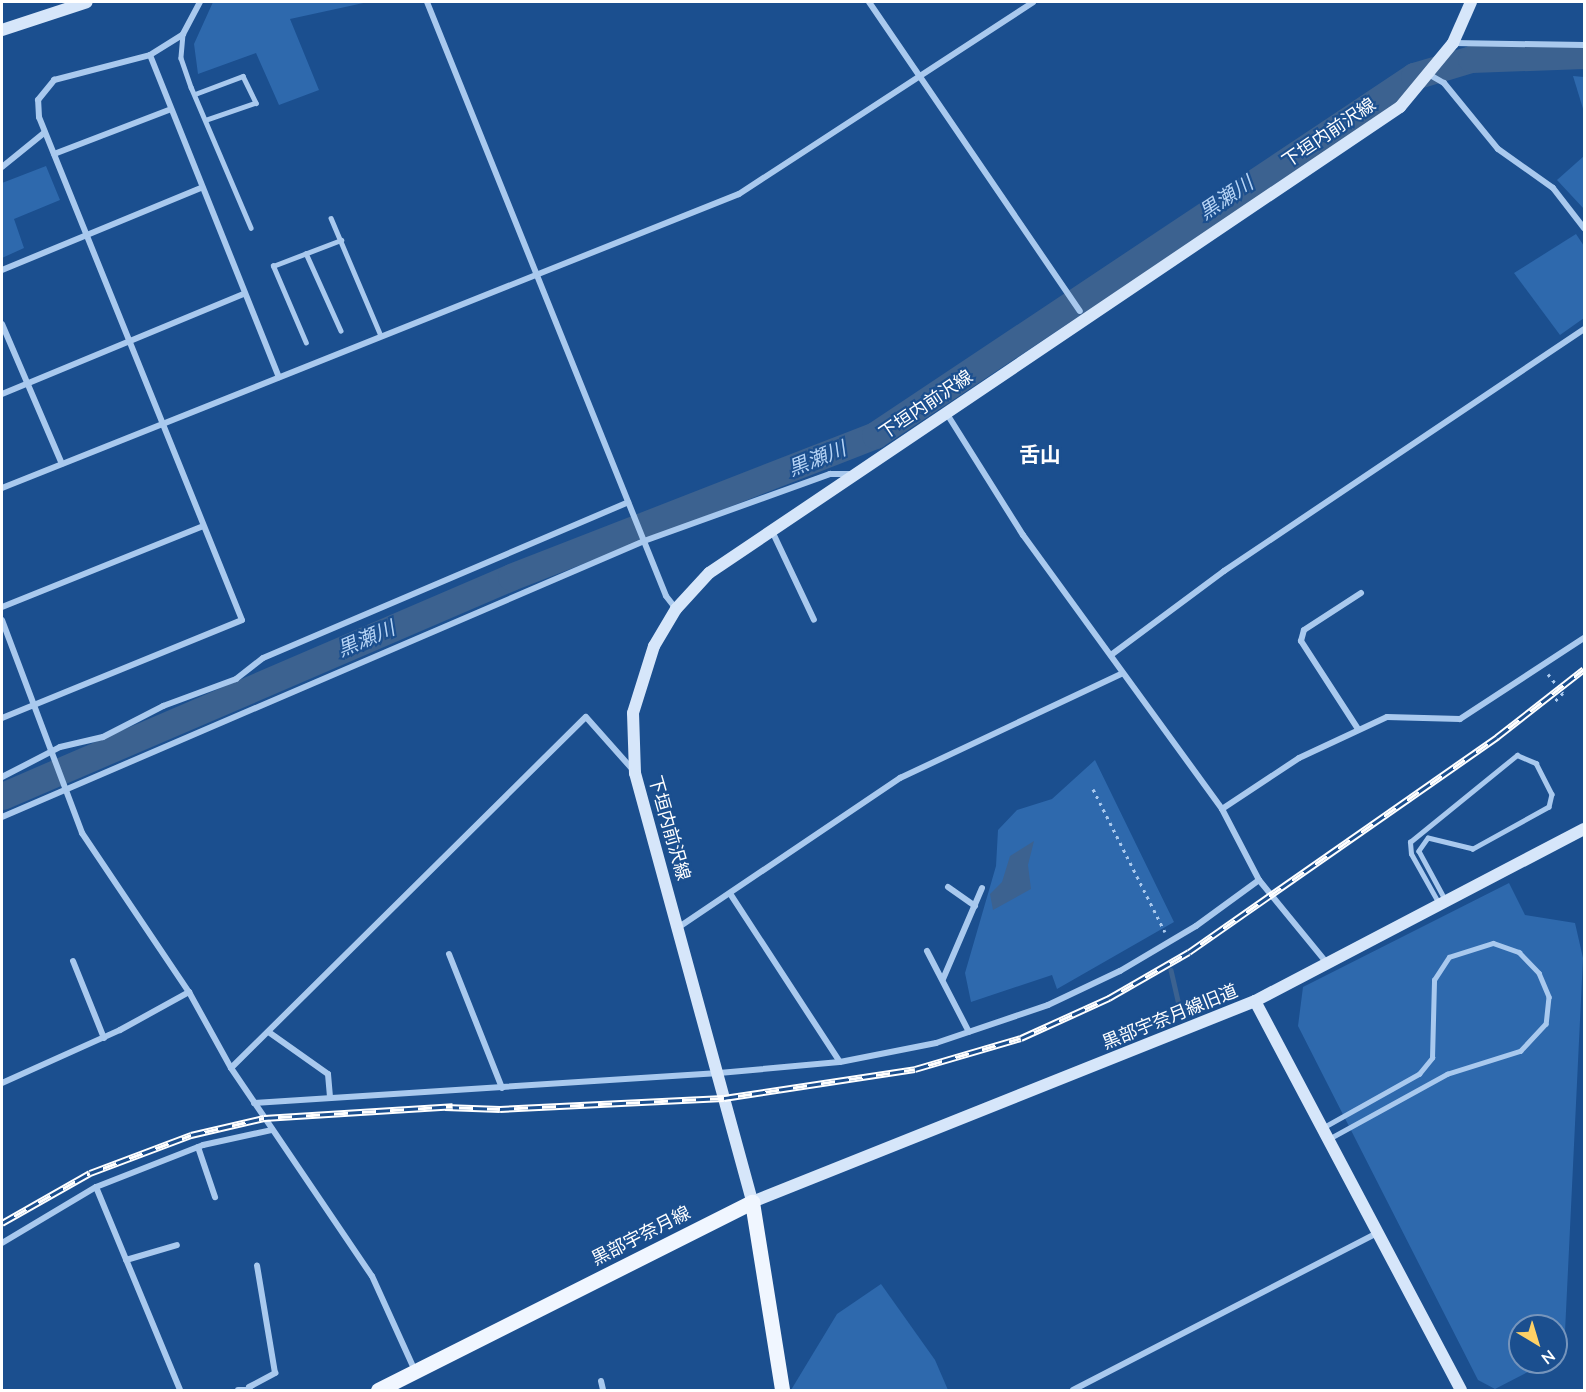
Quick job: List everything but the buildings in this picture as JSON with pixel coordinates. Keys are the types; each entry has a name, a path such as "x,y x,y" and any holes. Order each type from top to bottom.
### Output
{"main road":[{"path":"2,30 87,2"},
{"name":"下垣内前沢線","path":"752,1202 719,1073 635,773 633,712 654,646 676,609 709,573 946,414 1082,315 1400,107 1430,75 1453,43 1471,2"},
{"name":"黒部宇奈月線旧道","path":"752,1202 1255,1001 1584,830"},
{"path":"1255,1001 1461,1390"},
{"path":"752,1202 783,1390"},
{"name":"黒部宇奈月線","path":"378,1390 752,1202"}],"street":[{"path":"2,718 242,620 160,424 45,132 38,100 54,80 150,55 183,34 200,2"},
{"path":"427,2 628,502 676,609"},
{"path":"869,2 1082,315"},
{"path":"2,488 536,273 739,194 1033,2"},
{"path":"1453,43 1584,45"},
{"path":"150,55 201,188 279,377"},
{"path":"1430,75 1444,83 1497,149 1553,188 1584,228"},
{"path":"54,154 171,109"},
{"path":"2,167 45,132"},
{"path":"2,270 201,188"},
{"path":"2,394 244,294"},
{"path":"2,324 62,464"},
{"path":"1111,655 1224,571 1584,329"},
{"path":"946,414 1023,535 1222,809 1259,880 1328,963"},
{"path":"2,817 64,787 644,541 830,474 855,475"},
{"path":"2,777 103,737 163,706 218,688 258,668 263,658 628,502"},
{"path":"2,607 203,526"},
{"path":"772,531 814,620"},
{"path":"1358,729 1301,641 1304,630 1361,593"},
{"path":"2,620 82,833 189,992 231,1068 372,1276 415,1372"},
{"path":"1222,809 1299,758 1387,717 1460,719 1543,667 1584,638"},
{"path":"679,927 731,895 900,778 1123,673"},
{"path":"231,1068 270,1033 586,717 635,773"},
{"path":"254,1103 719,1073 840,1062 969,1032 1048,1005 1170,942 1259,880"},
{"path":"948,887 975,906"},
{"path":"943,979 982,888"},
{"path":"731,895 840,1062"},
{"path":"927,951 969,1032"},
{"path":"448,954 502,1088"},
{"path":"73,961 104,1038"},
{"path":"2,1083 104,1038 189,992"},
{"path":"270,1033 328,1074 330,1098"},
{"path":"2,1242 96,1187 198,1147 272,1130"},
{"path":"198,1147 215,1197"},
{"path":"96,1187 180,1390"},
{"path":"1073,1390 1377,1233"},
{"path":"126,1260 177,1245"},
{"path":"238,1390 250,1389 275,1373 257,1265"},
{"path":"601,1381 603,1390"}],"lane":[{"path":"183,34 181,58 251,228"},
{"path":"195,94 243,76 256,103 207,120"},
{"path":"332,218 381,336"},
{"path":"306,343 273,266 340,240"},
{"path":"306,253 340,331"},
{"path":"1517,755 1536,763 1552,794 1549,807 1473,849 1428,838 1419,851 1442,902 1411,854 1410,842 1517,755"},
{"path":"1322,1128 1419,1074 1432,1058 1434,980 1449,957 1493,942 1519,951 1539,973 1549,997 1546,1024 1521,1051 1448,1074 1328,1140"}],"path":[{"path":"1543,667 1563,693 1554,702"},
{"path":"1093,789 1170,942"}],"shaded area":[{"path":"213,2 368,2 290,19 319,90 279,105 256,53 198,74 194,44"},
{"path":"1573,76 1584,77 1584,112"},
{"path":"1584,156 1584,209 1557,180"},
{"path":"46,166 60,200 14,219 24,248 2,258 2,183"},
{"path":"1576,234 1584,246 1584,318 1560,335 1514,273"},
{"path":"1095,760 1174,922 1057,989 1052,975 971,1002 965,973 996,866 998,830 1017,810 1052,799"},
{"path":"1034,841 1028,865 1031,889 993,910 990,894 1002,882 1010,856"},
{"path":"1509,883 1525,915 1575,923 1583,958 1566,1314 1508,1314 1508,1374 1524,1374 1495,1389 1478,1380 1298,1026 1303,987"},
{"path":"881,1284 935,1360 948,1390 791,1390 837,1314"}],"waterway":[{"name":"黒瀬川","path":"2,796 511,577 875,435 1414,76 1471,59 1584,55"},
{"path":"1171,970 1182,1018"}],"railway":[{"path":"445,1107 500,1109 724,1098 915,1069 1021,1038 1109,998 1189,952 1497,737 1584,669"},
{"path":"2,1223 90,1173 191,1135 264,1118 453,1106"}],"district":[{"name":"舌山","path":"1040,455"}]}
